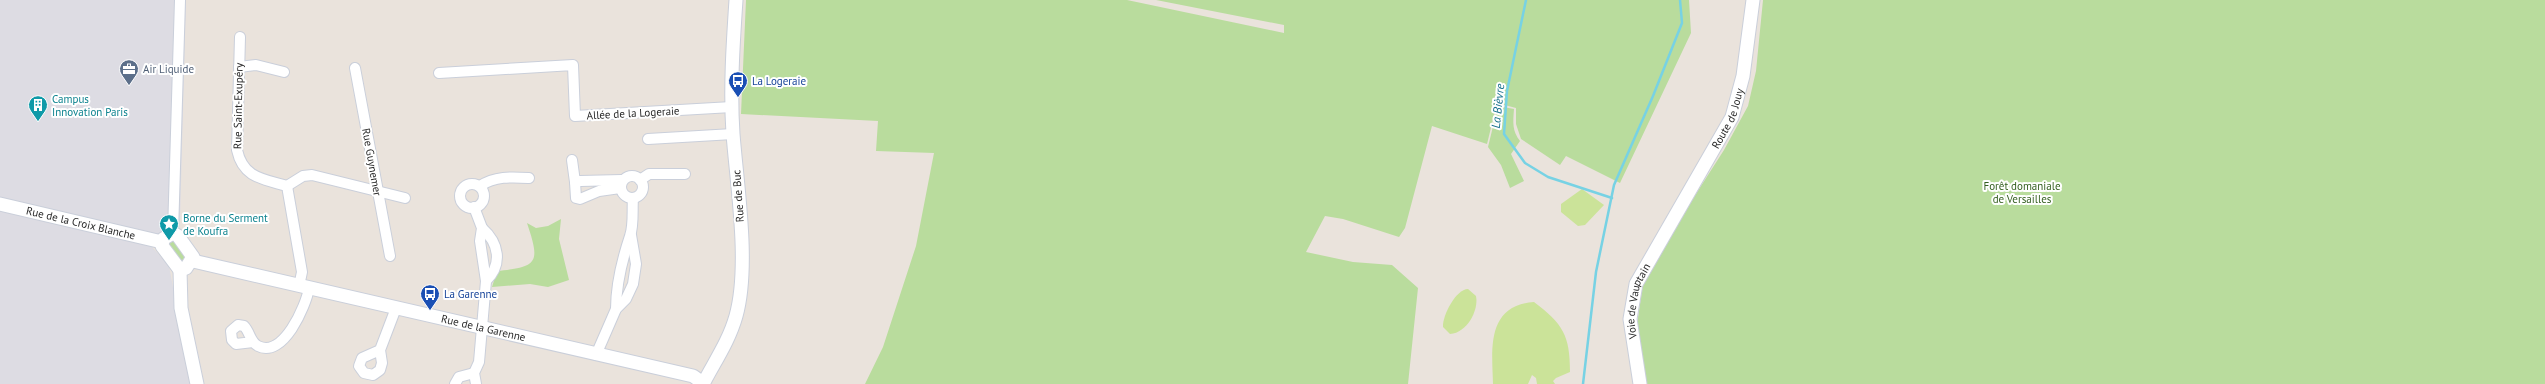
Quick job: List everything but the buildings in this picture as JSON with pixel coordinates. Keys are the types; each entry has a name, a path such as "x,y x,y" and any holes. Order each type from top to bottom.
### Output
{"street":[{"path":"170,0 180,0 173,233"},
{"name":"Rue de Buc","path":"703,384 725,344 736,315 740,292 741,237 732,107 736,0"},
{"name":"Route de Jouy","path":"1669,224 1732,117 1744,76 1753,0"},
{"name":"Rue Saint-Exupéry","path":"240,37 237,150 239,162 245,170 258,178 287,186"},
{"path":"239,67 256,65 284,72"},
{"name":"Allée de la Logeraie","path":"439,73 573,65 575,116 732,107"},
{"name":"Rue Guynemer","path":"355,68 390,256"},
{"path":"648,139 733,134"},
{"path":"572,160 576,198 580,199 621,184 631,175 640,180 643,190 639,195 633,198 626,197 621,184"},
{"path":"640,180 649,174 686,174"},
{"path":"253,342 268,348 277,346 283,341 306,302 287,186 303,176 312,175 405,198"},
{"path":"480,186 484,197 481,204 474,207 464,204 461,193 468,184 480,186 505,176 529,178"},
{"path":"575,182 621,184"},
{"path":"596,355 616,309 626,299 633,284 636,264 631,235 633,198"},
{"name":"Rue de la Croix Blanche","path":"0,204 162,242"},
{"path":"474,207 482,228 491,237 496,248 497,261 494,273 486,281"},
{"name":"Voie de Vauptain","path":"1640,384 1630,319 1636,284 1669,224"},
{"path":"476,384 474,373 479,362 486,281 480,242 482,228"},
{"path":"173,233 169,234 162,242 162,246 180,270 181,308 197,384"},
{"path":"173,233 178,236 193,257 192,261 186,268 180,270"},
{"path":"616,309 616,292 626,244 631,235"},
{"name":"Rue de la Garenne","path":"192,261 481,329 692,376 703,384"},
{"path":"380,350 362,358 359,366 359,372 368,375 381,376 382,363 380,350 396,308"},
{"path":"455,384 459,377 474,373"}],"shaded area":[{"path":"0,0 186,0 180,221 156,235 152,247 169,266 191,384 0,384"}],"green space":[{"path":"746,0 1127,0 1284,33 1284,25 1156,0 1689,0 1691,33 1620,183 1566,156 1560,165 1521,139 1516,124 1516,108 1497,103 1487,144 1432,126 1405,228 1399,237 1343,219 1325,216 1306,252 1353,262 1392,265 1418,288 1408,384 865,384 883,347 916,246 934,153 876,151 878,121 741,114"},
{"name":"Forêt domaniale de Versailles","path":"1763,0 2545,0 2545,384 1646,384 1637,325 1643,283 1660,250 1724,150 1748,106 1756,71"},
{"path":"1498,106 1514,109 1514,130 1520,141 1511,154 1524,181 1510,188 1501,165 1488,147"},
{"path":"1582,189 1604,205 1585,225 1578,226 1561,212 1561,204"},
{"path":"561,219 559,239 569,280 548,287 530,284 492,287 497,271 521,267 533,260 534,246 527,223 536,228 548,226"},
{"path":"173,238 188,256 182,265 167,242"},
{"path":"1468,289 1476,296 1476,308 1474,314 1462,330 1450,334 1443,327 1447,310 1459,293"},
{"path":"1534,302 1552,317 1563,331 1570,359 1570,372 1556,378 1553,381 1555,384 1537,384 1536,378 1532,375 1528,384 1493,384 1493,344 1495,331 1500,320 1507,312 1518,305"}],"waterway":[{"name":"La Bièvre","path":"1526,0 1507,91 1504,134 1525,163 1548,177 1612,198"},
{"name":"La Bièvre","path":"1583,384 1596,272 1614,185 1653,96 1682,23 1680,0"}],"place":[{"name":"Air Liquide","path":"129,86"},
{"name":"La Logeraie","path":"738,98"},
{"name":"Campus Innovation Paris","path":"38,122"},
{"name":"Borne du Serment de Koufra","path":"169,241"},
{"name":"La Garenne","path":"430,311"}]}
